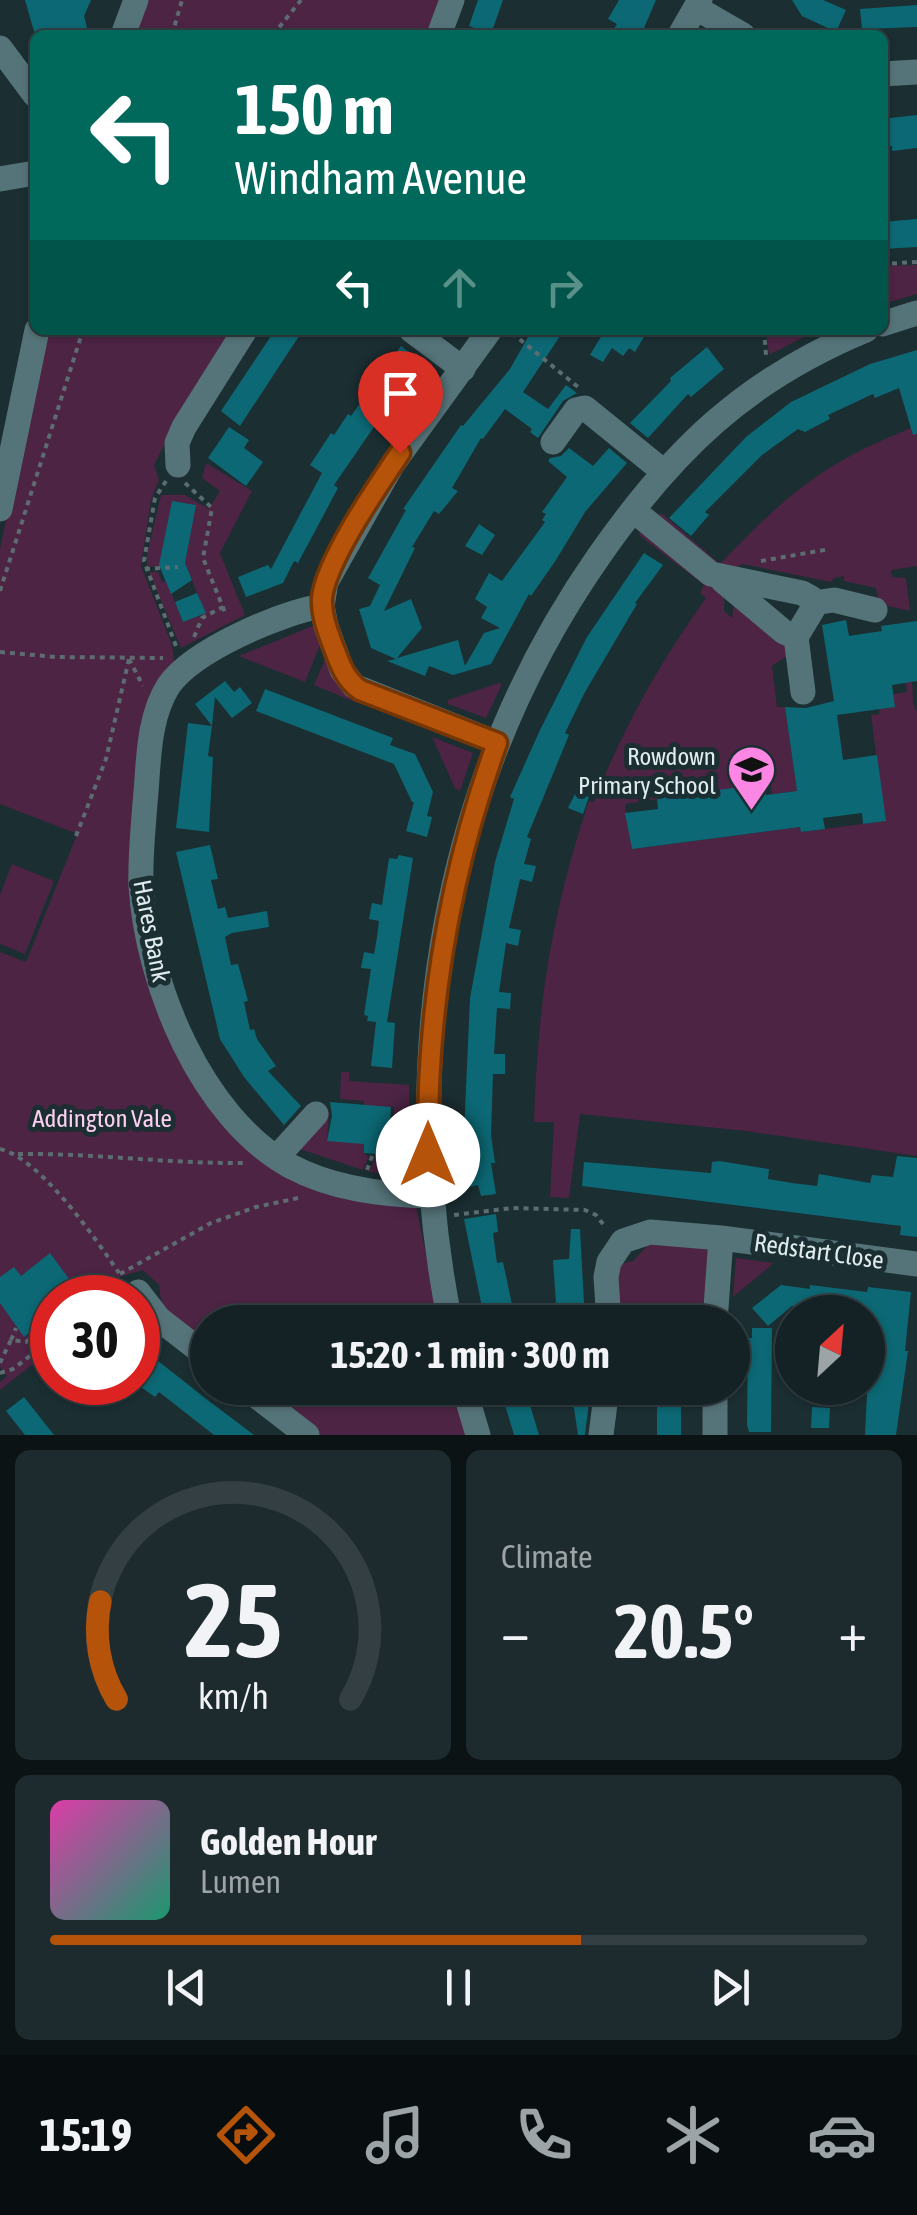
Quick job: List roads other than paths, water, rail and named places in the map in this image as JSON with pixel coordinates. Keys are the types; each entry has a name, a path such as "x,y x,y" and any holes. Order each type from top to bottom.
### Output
{"street":[{"path":"125,30 136,0"},
{"path":"441,30 452,0"},
{"path":"683,30 698,4 736,30"},
{"path":"0,48 30,87"},
{"path":"888,74 917,72"},
{"path":"0,179 30,174"},
{"path":"888,322 917,313"},
{"path":"0,509 36,335"},
{"path":"178,465 177,443 184,427 242,335"},
{"path":"418,335 463,369"},
{"path":"487,335 400,453 365,510 330,574 322,606 342,670 354,686 497,743"},
{"path":"447,1305 431,1202 430,1054 441,948 464,839 520,688 558,618 664,472 711,424 771,377 854,335"},
{"path":"553,442 576,410 582,408 664,472"},
{"path":"633,510 784,632 796,636"},
{"path":"715,575 802,593 813,603"},
{"path":"813,603 834,600 875,610"},
{"path":"803,692 796,636 812,612 813,603"},
{"name":"Hares Bank","path":"322,606 252,630 207,651 186,654 158,706 141,852 142,890 154,966 178,1029 206,1080 236,1119 277,1158 335,1182 431,1202"},
{"path":"277,1158 316,1114"},
{"name":"Redstart Close","path":"608,1305 606,1271 623,1241 658,1232 917,1264"},
{"name":"Redstart Close","path":"716,1305 721,1238"},
{"path":"160,1319 190,1343"},
{"path":"268,1405 306,1435"},
{"path":"469,1405 478,1435"},
{"path":"602,1435 605,1405"},
{"path":"714,1405 715,1435"}],"place":[{"name":"Rowdown Primary School","path":"751,812"}],"park label":[{"name":"Addington Vale","path":"102,1118"}]}
